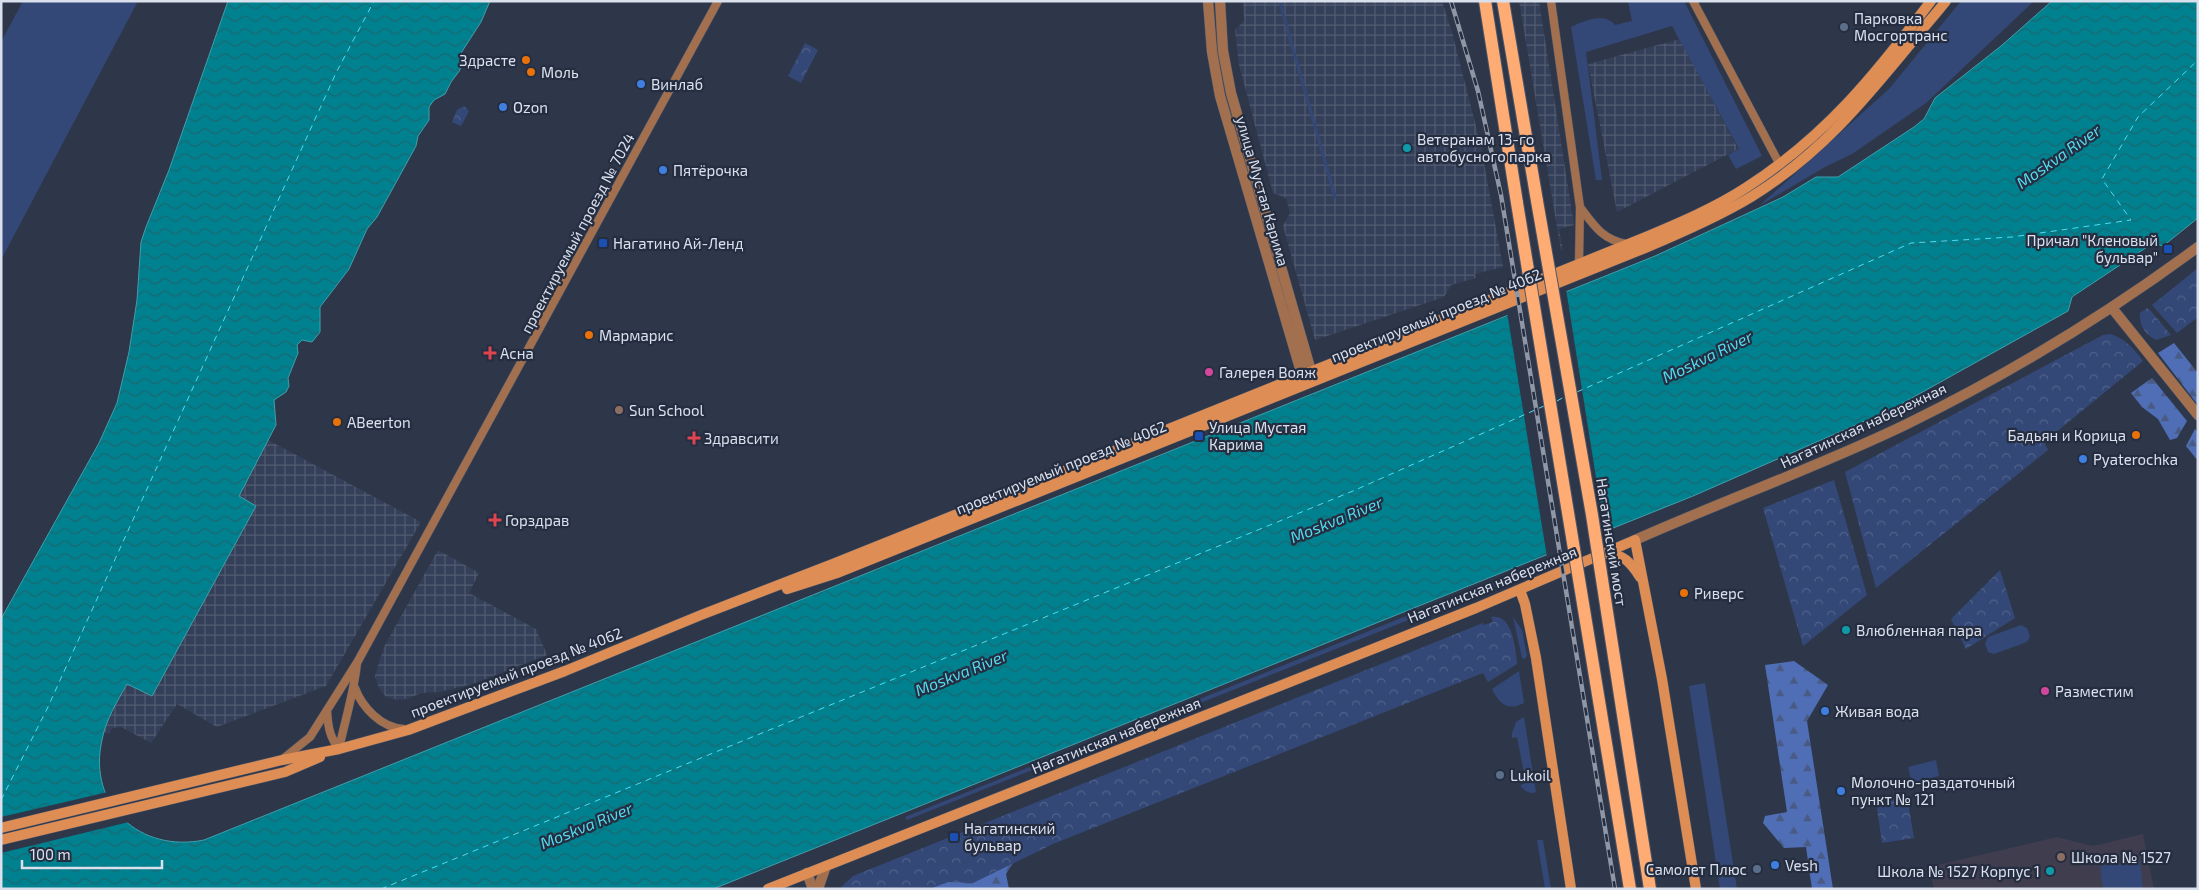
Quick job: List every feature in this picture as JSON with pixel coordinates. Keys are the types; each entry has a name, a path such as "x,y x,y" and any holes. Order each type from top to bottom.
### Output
{"main road":[{"path":"1485,1 1630,889"},
{"name":"Нагатинский мост","path":"1503,1 1592,515 1650,889"},
{"name":"проектируемый проезд № 4062","path":"1,828 282,760 339,749 408,730 565,671 701,615 837,574 1628,244 1726,199 1745,189 1780,165 1816,136 1852,100 1930,1"},
{"name":"проектируемый проезд № 4062","path":"1308,379 1645,248 1691,228 1750,197 1805,158 1840,126 1876,87 1946,1"},
{"path":"1635,540 1662,679 1696,889"},
{"name":"Нагатинская набережная","path":"768,889 1520,590 1635,540"},
{"path":"1602,555 1614,554 1624,557 1643,580"},
{"path":"1520,590 1525,604 1537,666 1571,889"},
{"name":"проектируемый проезд № 4062","path":"1,840 285,772 339,749"}],"street":[{"name":"проектируемый проезд № 7024","path":"282,760 310,737 341,684 358,661 718,1"},
{"name":"улица Мустая Карима","path":"1208,1 1212,52 1220,96 1308,379"},
{"name":"улица Мустая Карима","path":"1220,1 1223,51 1231,93 1308,379"},
{"path":"1551,1 1580,207 1579,264"},
{"path":"1693,1 1780,165"},
{"path":"1580,207 1607,238 1614,242 1628,244"},
{"name":"Нагатинская набережная","path":"1635,540 1800,472 1907,424 2004,372 2112,308 2198,247"},
{"path":"2112,308 2198,415"},
{"name":"проектируемый проезд № 7024","path":"339,749 346,716 355,688 358,661"},
{"path":"355,688 358,696 374,716 395,729 408,730"},
{"path":"327,710 328,729 332,740 339,749"},
{"path":"818,889 826,866"},
{"path":"807,873 813,889"}],"shaded area":[{"path":"1243,1 1442,1 1452,32 1481,146 1503,267 1475,274 1476,278 1451,285 1444,297 1315,340 1283,226 1290,213 1286,198 1273,193 1239,65 1235,30 1244,21"},
{"path":"1519,1 1539,1 1574,225 1559,229 1563,250 1561,251"},
{"path":"1680,39 1738,149 1617,212 1588,64"},
{"path":"268,440 421,522 326,686 217,727 177,704 151,743 121,727 112,728 109,734 104,732 108,718 127,684 152,696 256,506 239,496"},
{"path":"438,550 479,573 469,593 536,629 547,655 472,684 440,692 422,693 406,699 398,700 386,697 379,688 375,676 380,659 385,645"},
{"name":"Школа № 1527","path":"2143,834 2154,889 1934,889 1929,867 2057,837 2093,846"}],"green space":[{"path":"23,1 138,1 1,260 1,42"},
{"path":"1278,1 1281,1 1337,198 1334,199"},
{"path":"1628,1 1684,1 1762,156 1736,169 1728,155 1739,149 1672,26 1586,52 1602,180 1596,180 1571,27 1582,22 1600,18 1610,21 1615,25 1632,21"},
{"path":"1961,1 2034,1 1926,103 1852,154 1825,167 1759,206 1889,89"},
{"path":"805,43 818,50 801,83 788,76"},
{"path":"464,106 469,111 461,126 452,122 457,110"},
{"path":"2198,268 2198,317 2177,333 2152,305"},
{"path":"2147,308 2171,335 2156,340 2146,332 2142,326 2140,313"},
{"path":"2110,334 2125,342 2143,361 2044,442 2048,450 1876,588 1845,472 2103,335"},
{"path":"2174,343 2198,373 2198,405 2158,353"},
{"path":"2152,378 2187,421 2177,438 2170,440 2158,419 2142,407 2131,393"},
{"path":"2195,429 2198,433 2198,461 2186,446"},
{"path":"1834,480 1867,595 1803,646 1763,508"},
{"path":"1546,562 1548,566 1481,592 1480,588"},
{"path":"2000,570 2015,618 1966,649 1951,619"},
{"path":"1429,607 1431,611 907,820 905,817"},
{"path":"1491,617 1498,617 1508,625 1513,639 1517,664 1488,682 1483,673 1053,844 973,883 948,882 930,889 839,889 853,876 1483,623 1484,625 1493,622"},
{"path":"1513,617 1522,630 1527,656 1525,659 1522,658"},
{"path":"2021,625 2027,628 2030,636 2027,642 1994,654 1988,652 1985,644 1988,637"},
{"path":"1794,661 1828,685 1807,721 1833,889 1812,889 1806,847 1784,848 1763,823 1765,816 1787,812 1765,665"},
{"path":"1519,671 1524,703 1513,707 1504,705 1492,689"},
{"path":"1705,683 1737,889 1720,889 1689,686"},
{"path":"1524,717 1536,792 1532,793 1521,787 1521,785 1526,783 1517,737 1512,738 1516,722"},
{"path":"1936,760 1939,776 1912,783 1908,767"},
{"path":"1907,796 1914,838 1882,843 1876,801"},
{"path":"1537,840 1543,840 1551,889 1545,889"},
{"path":"1020,852 1006,874 1009,889 889,889"},
{"path":"2140,861 2143,889 2103,889 2100,866"}],"water":[{"name":"Moskva River","path":"228,1 490,1 481,22 461,53 460,70 445,94 434,100 429,107 429,120 418,136 416,146 377,217 367,229 349,269 320,307 320,332 312,342 302,340 297,345 298,353 288,378 289,386 286,392 274,400 276,425 239,496 256,506 152,696 127,684 106,725 99,764 103,785 111,804 124,820 140,831 159,839 181,842 204,840 1655,256 1783,197 1816,177 1838,177 1924,119 1935,98 2001,46 2052,1 2198,1 2198,218 2163,246 2153,243 2072,297 2068,311 1892,409 1693,496 713,889 1,889 1,619 99,443 117,403 129,352 137,300 141,242 169,170"}],"pier":[{"path":"2152,247 2074,299 2073,297"},
{"path":"1566,289 1605,534 1547,557 1507,312"},
{"path":"108,792 119,813 129,822 1,853 1,817"}],"ferry route":[{"path":"1,800 47,709 336,73 374,1"},
{"path":"1577,392 1911,243 2012,237 2131,220 2102,179 2138,117 2198,60"},
{"path":"1557,401 1564,397"},
{"path":"381,889 1353,491 1544,406"}],"railway":[{"path":"1451,1 1478,91 1501,195 1615,889"}],"place":[{"name":"Парковка Мосгортранс","path":"1844,27"},
{"name":"Здрасте","path":"526,60"},
{"name":"Моль","path":"531,72"},
{"name":"Винлаб","path":"641,84"},
{"name":"Ozon","path":"503,107"},
{"name":"Ветеранам 13-го автобусного парка","path":"1407,148"},
{"name":"Пятёрочка","path":"663,170"},
{"name":"Нагатино Ай-Ленд","path":"603,243"},
{"name":"Причал \"Кленовый бульвар\"","path":"2168,249"},
{"name":"Мармарис","path":"589,335"},
{"name":"Асна","path":"490,353"},
{"name":"Галерея Вояж","path":"1209,372"},
{"name":"Sun School","path":"619,410"},
{"name":"ABeerton","path":"337,422"},
{"name":"Бадьян и Корица","path":"2136,435"},
{"name":"Улица Мустая Карима","path":"1199,436"},
{"name":"Здравсити","path":"694,438"},
{"name":"Pyaterochka","path":"2083,459"},
{"name":"Горздрав","path":"495,520"},
{"name":"Риверс","path":"1684,593"},
{"name":"Влюбленная пара","path":"1846,630"},
{"name":"Разместим","path":"2045,691"},
{"name":"Живая вода","path":"1825,711"},
{"name":"Lukoil","path":"1500,775"},
{"name":"Молочно-раздаточный пункт № 121","path":"1841,791"},
{"name":"Нагатинский бульвар","path":"954,837"},
{"name":"Школа № 1527","path":"2061,857"},
{"name":"Vesh","path":"1775,865"},
{"name":"Самолет Плюс","path":"1757,869"},
{"name":"Школа № 1527 Корпус 1","path":"2050,871"}]}
